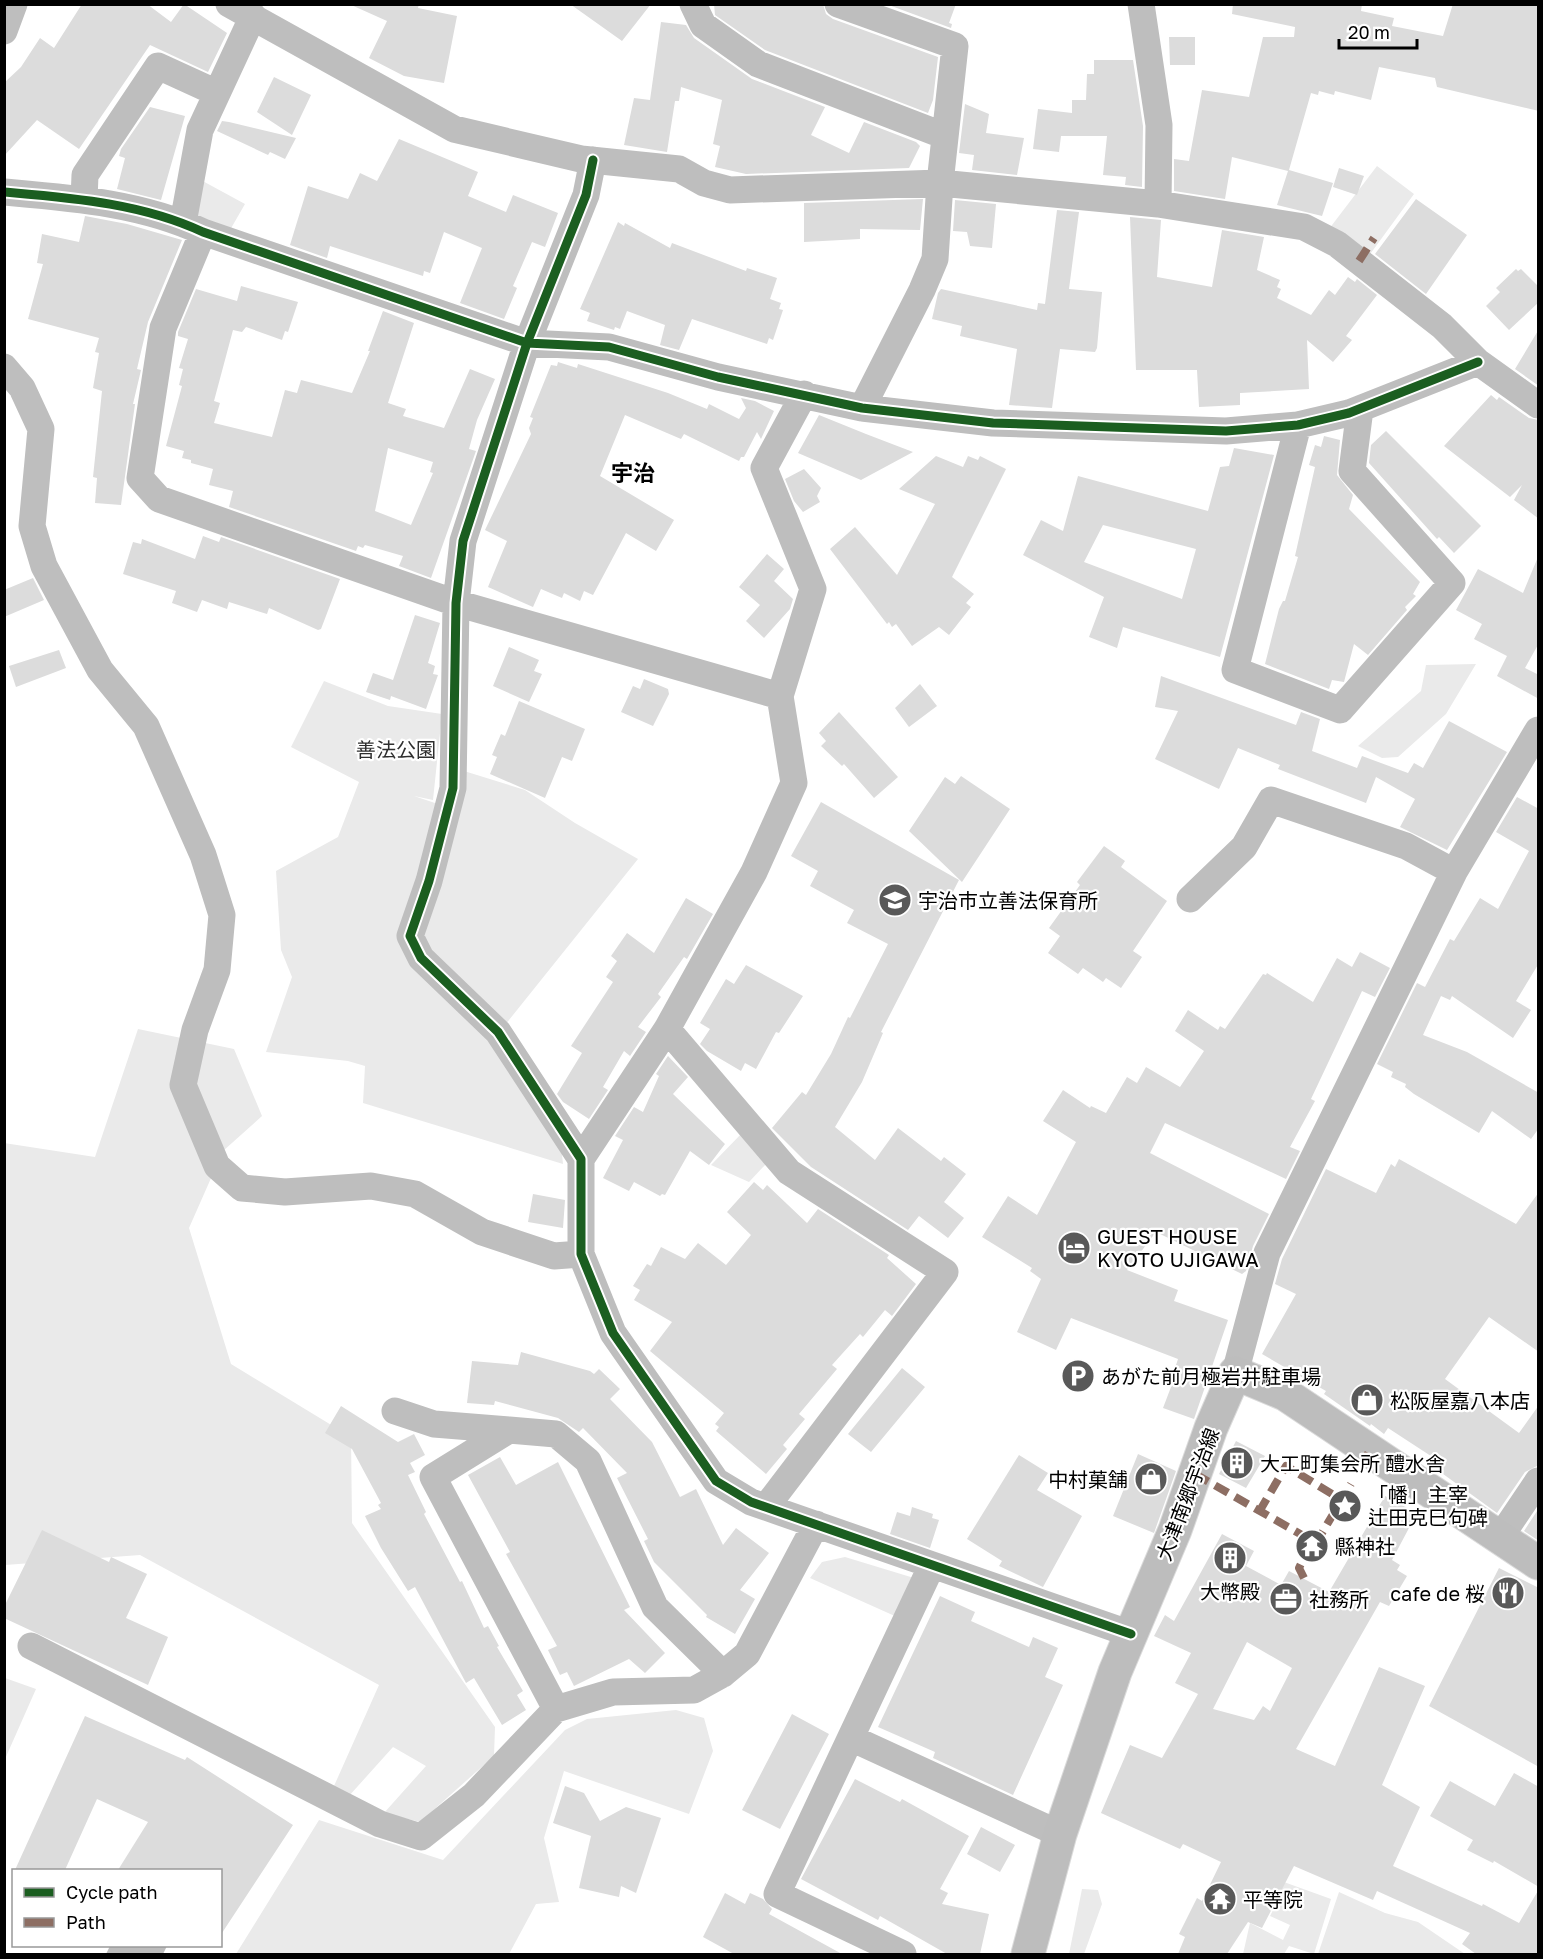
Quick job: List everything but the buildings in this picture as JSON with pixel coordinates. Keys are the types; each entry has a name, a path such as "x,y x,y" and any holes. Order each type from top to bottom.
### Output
{"main road":[{"path":"1235,1373 1285,1394 1539,1563"},
{"name":"大津南郷宇治線","path":"1029,1954 1060,1834 1115,1672 1175,1530 1211,1428 1235,1373"}],"street":[{"path":"4,31 14,4"},
{"path":"229,4 454,129 593,160 679,170 704,183 729,190 940,183 1158,204 1304,227 1345,250 1442,326 1478,362 1539,405"},
{"path":"693,4 703,25 758,64 945,136"},
{"path":"837,4 955,46 940,183 935,260 862,408"},
{"path":"1141,4 1159,125 1158,204"},
{"path":"253,16 200,130 193,228 163,328 140,478 159,499 456,603 780,696"},
{"path":"84,200 85,175 158,66 217,93"},
{"path":"593,160 586,195 527,343 463,541 456,603 453,788 429,881 410,936 421,958 498,1032 581,1159 581,1254 613,1333 716,1481 750,1502 1131,1634"},
{"path":"4,192 84,200 171,217 193,228 527,343 609,347 718,378 804,394 862,408 993,423 1226,431 1298,425 1360,409 1478,362"},
{"path":"4,367 22,388 41,429 32,526 44,566 100,670 146,726 203,855 222,915 217,970 195,1030 183,1085 217,1166 242,1188 285,1192 371,1186 415,1194 482,1232 554,1256 581,1254"},
{"path":"581,1159 667,1029 754,872 794,783 780,696 813,590 764,468 804,394"},
{"path":"1298,425 1235,670 1340,710 1452,583 1352,471 1360,409"},
{"path":"1235,1373 1267,1253 1454,872 1539,730"},
{"path":"1190,898 1244,847 1271,800 1406,846 1454,872"},
{"path":"667,1029 789,1172 945,1272 766,1507"},
{"path":"395,1411 434,1424 556,1434 588,1461 655,1607 723,1674"},
{"path":"509,1430 433,1477 556,1709"},
{"path":"1501,1536 1539,1482"},
{"path":"31,1646 380,1824 421,1837 474,1795 556,1709 613,1692 694,1690 723,1674 747,1654 816,1524"},
{"path":"903,1954 777,1894 932,1565"},
{"path":"851,1738 1060,1834"}],"green space":[{"path":"1377,166 1414,194 1368,257 1329,229"},
{"path":"199,179 245,204 226,237 196,219"},
{"path":"1476,664 1446,714 1398,757 1382,758 1358,746 1421,691 1426,665"},
{"name":"善法公園","path":"324,681 388,706 442,714 433,800 414,796 441,805 406,929 491,1037 561,1145 563,1164 363,1103 365,1066 348,1061 266,1052 292,977 281,950 276,871 338,837 359,782 291,747"},
{"path":"464,771 525,790 575,823 638,859 505,1025 424,947 417,930"},
{"path":"138,1029 234,1049 262,1116 223,1151 189,1228 231,1364 351,1437 352,1523 495,1727 494,1756 420,1822 384,1813 426,1766 393,1747 349,1796 334,1786 379,1685 140,1555 5,1565 4,1143 95,1157"},
{"path":"743,1132 766,1164 749,1182 711,1165"},
{"path":"845,1557 914,1578 897,1617 810,1578 822,1562"},
{"path":"4,1678 36,1689 5,1759"},
{"path":"676,1710 704,1718 713,1751 689,1814 564,1771 544,1838 559,1902 536,1904 509,1954 236,1954 319,1820 443,1860 565,1730 587,1719"},
{"path":"1267,1876 1331,1899 1314,1954 1289,1946 1284,1954 1243,1954 1250,1923 1283,1940 1290,1925 1270,1916 1281,1895 1260,1884"},
{"path":"1082,1889 1098,1890 1102,1904 1084,1954 1069,1954"},
{"path":"1339,1892 1385,1913 1418,1922 1465,1954 1318,1954"}],"shaded area":[{"path":"110,1947 166,1947 163,1954 106,1954"}],"marked path":[{"path":"1359,261 1374,238"},
{"path":"1361,1466 1370,1450"},
{"path":"1259,1512 1286,1466 1342,1500"},
{"path":"1195,1474 1316,1543 1351,1484"},
{"path":"1304,1578 1299,1568 1312,1541"}],"cycle path":[{"path":"593,160 586,195 527,343 463,541 456,603 453,788 429,881 410,936 421,958 498,1032 581,1159 581,1254 613,1333 716,1481 751,1502 1131,1634"},
{"path":"4,192 106,203 155,214 527,343 609,347 718,377 862,408 993,423 1226,431 1298,425 1349,413 1478,362"}],"place":[{"name":"宇治市立善法保育所","path":"895,900"},
{"name":"GUEST HOUSE KYOTO UJIGAWA","path":"1074,1248"},
{"name":"あがた前月極岩井駐車場","path":"1078,1376"},
{"name":"松阪屋嘉八本店","path":"1367,1400"},
{"name":"大工町集会所 醴水舎","path":"1237,1463"},
{"name":"中村菓舗","path":"1151,1479"},
{"name":"「幡」主宰 辻田克巳句碑","path":"1345,1506"},
{"name":"縣神社","path":"1312,1546"},
{"name":"大幣殿","path":"1230,1558"},
{"name":"cafe de 桜","path":"1508,1593"},
{"name":"社務所","path":"1286,1599"},
{"name":"平等院","path":"1220,1899"}],"district":[{"name":"宇治","path":"633,472"}]}
